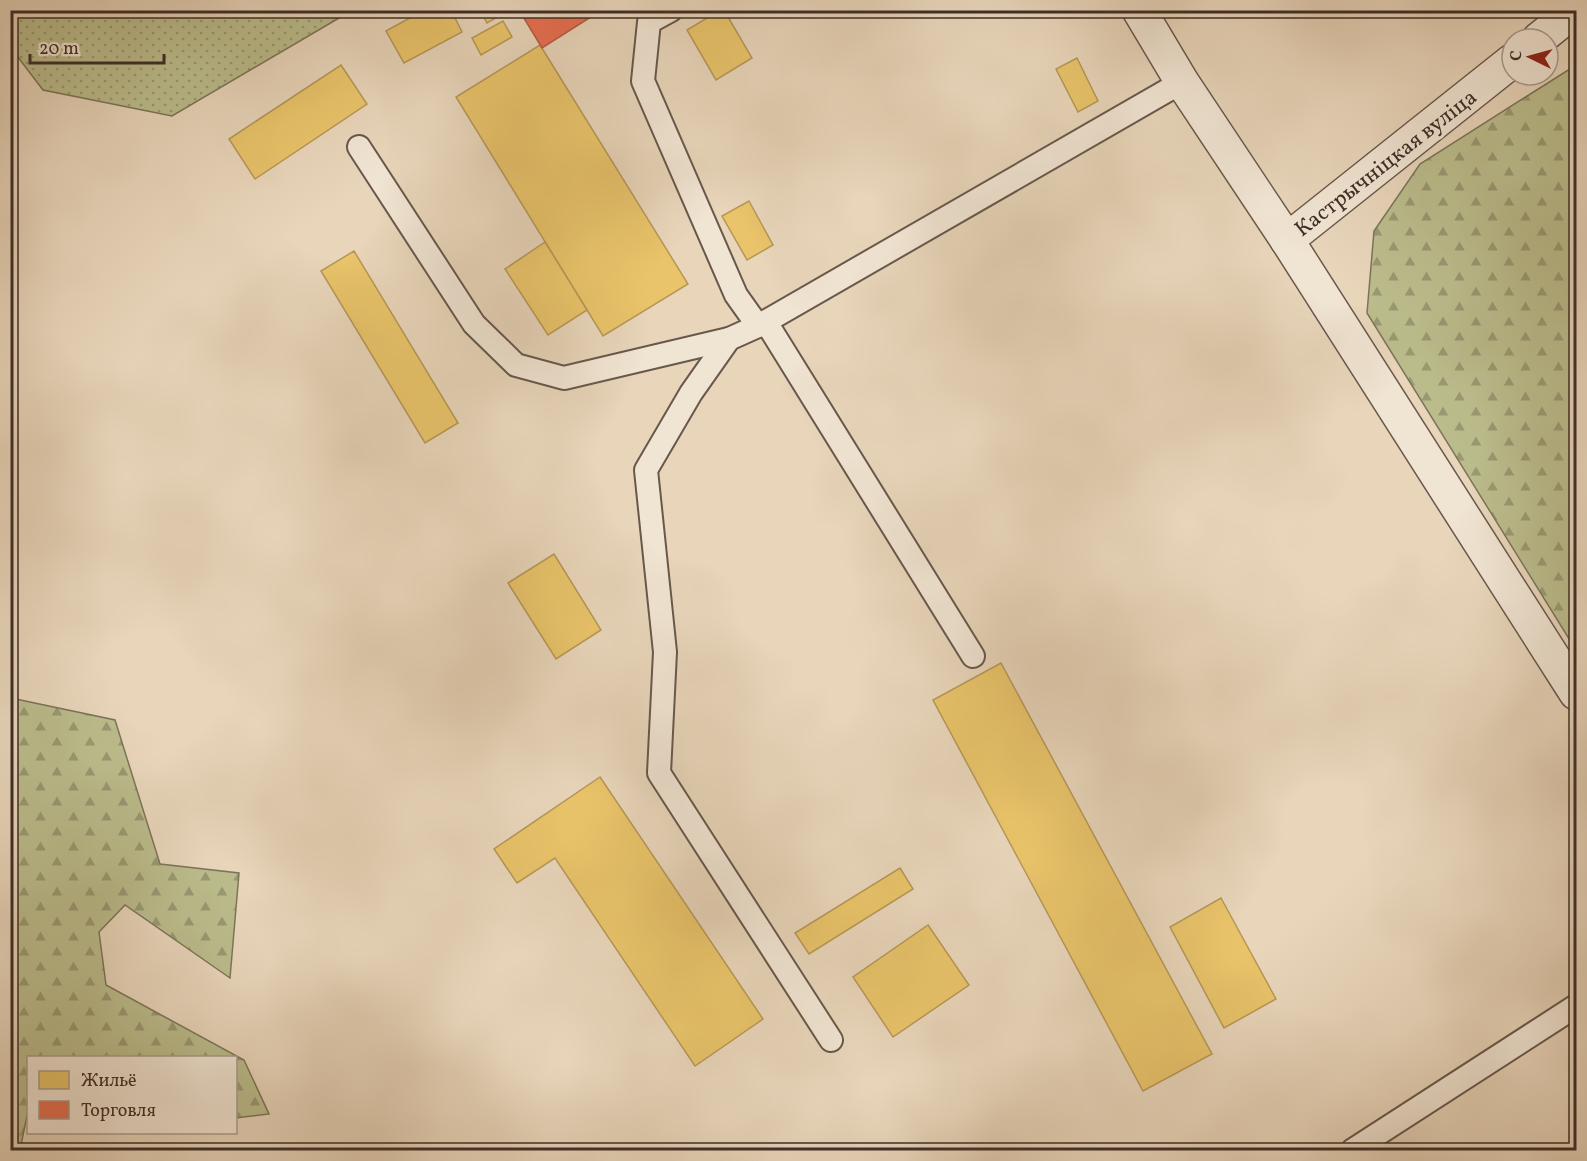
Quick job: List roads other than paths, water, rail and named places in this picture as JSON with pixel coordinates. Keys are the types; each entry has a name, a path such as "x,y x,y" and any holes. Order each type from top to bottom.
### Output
{"street":[{"path":"1139,10 1182,82 1287,240 1576,693"},
{"path":"1554,27 1575,10"},
{"name":"Кастрычніцкая вуліца","path":"1287,240 1500,71"}],"lane":[{"path":"671,10 649,22 644,81 736,295 762,324 973,656"},
{"path":"359,147 474,324 516,365 564,378 729,339 762,324 1182,82"},
{"path":"729,339 691,393 646,470 665,652 659,773 831,1040"},
{"path":"1353,1150 1576,1006"}]}
